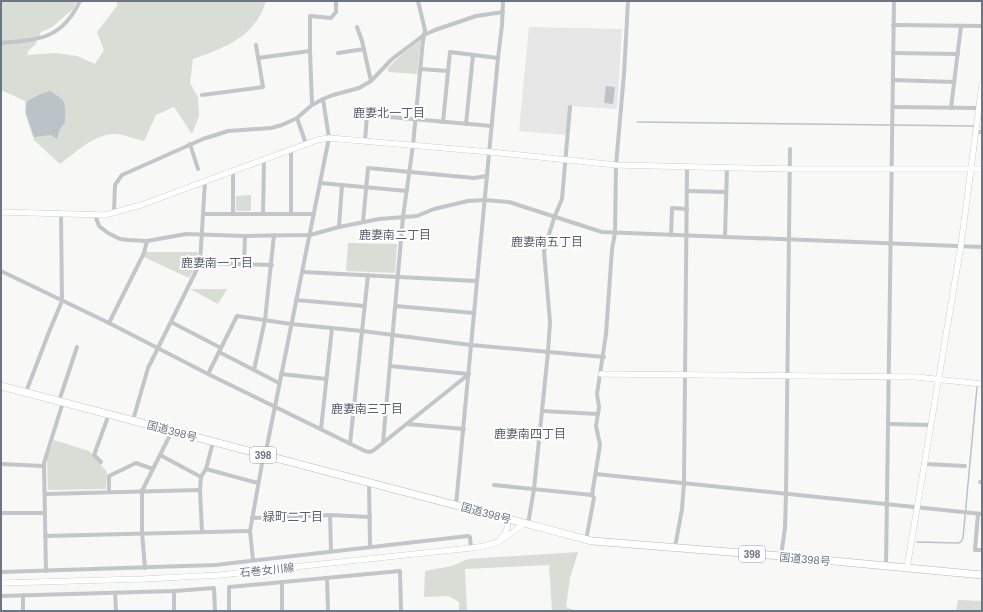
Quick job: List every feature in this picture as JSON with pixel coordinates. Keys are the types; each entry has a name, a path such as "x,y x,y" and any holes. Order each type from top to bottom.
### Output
{"highway":[{"name":"国道398号","path":"1,386 586,540 781,556 982,575"}],"street":[{"path":"1,43 34,40 55,32 64,26 80,1"},
{"path":"312,105 310,16 331,18 336,12 336,1"},
{"path":"383,443 404,217 425,30 418,1"},
{"path":"456,505 503,1"},
{"path":"586,540 594,498 592,495 600,445 596,426 599,407 597,394 604,357 612,249 615,233 616,165 624,74 628,1"},
{"path":"886,566 894,1"},
{"path":"114,212 115,186 122,175 203,139 228,132 282,126 297,118 312,105 323,99 333,94 359,88 371,81 392,59 424,35 476,16 502,12"},
{"path":"893,25 982,26"},
{"path":"951,108 961,26"},
{"path":"357,27 364,49 371,81"},
{"path":"202,95 263,87 256,45"},
{"path":"338,53 364,49"},
{"path":"258,58 310,51"},
{"path":"443,122 450,52 498,58"},
{"path":"893,53 958,54"},
{"path":"466,124 473,55"},
{"path":"420,69 448,71"},
{"path":"892,80 954,82"},
{"path":"907,568 961,245 982,84"},
{"path":"253,560 250,531 258,483 303,272 329,138 323,99"},
{"path":"893,107 979,108"},
{"path":"526,524 534,489 550,322 544,251 554,218 562,199 570,108"},
{"path":"365,141 367,115 492,126"},
{"path":"297,118 306,144"},
{"path":"976,128 982,132"},
{"path":"1,212 95,215 114,212 141,205 317,140 329,138 616,165 790,169 982,170"},
{"path":"190,144 198,169"},
{"path":"781,556 785,528 786,494 790,148"},
{"path":"291,150 291,213"},
{"path":"263,214 264,160"},
{"path":"675,547 682,509 684,483 687,166"},
{"path":"725,237 727,167"},
{"path":"363,222 368,168 474,178 487,176"},
{"path":"232,214 233,171"},
{"path":"133,420 148,368 200,263 205,181"},
{"path":"320,183 407,191"},
{"path":"339,227 342,185"},
{"path":"687,191 726,192"},
{"path":"95,215 100,226 108,233 128,240 147,241 186,234 245,236 310,235 363,222 417,216 434,209 468,201 484,200 508,202 599,232 891,242 982,247"},
{"path":"671,235 672,208 686,208"},
{"path":"26,392 48,332 62,301 61,214"},
{"path":"203,214 314,214"},
{"path":"254,370 264,320 272,265 274,235"},
{"path":"244,264 245,236"},
{"path":"109,323 144,253 147,241"},
{"path":"200,263 272,265"},
{"path":"1,271 109,323 158,349 365,451 370,452 383,443 469,374"},
{"path":"303,272 476,281"},
{"path":"350,444 368,275"},
{"path":"296,300 365,306"},
{"path":"396,306 474,314"},
{"path":"208,374 237,316 291,324 393,334 471,345 604,357"},
{"path":"171,322 279,383"},
{"path":"321,429 332,328"},
{"path":"46,571 44,466 77,348"},
{"path":"390,366 469,374"},
{"path":"281,374 326,379"},
{"path":"601,374 916,377 982,384"},
{"path":"542,412 598,414"},
{"path":"102,462 94,455 109,414"},
{"path":"406,424 464,429"},
{"path":"888,424 931,425"},
{"path":"145,568 142,533 142,491 172,431"},
{"path":"202,532 200,490 201,477 206,469 213,442"},
{"path":"160,455 201,477"},
{"path":"1,464 44,466"},
{"path":"109,492 109,476 136,464 153,469"},
{"path":"924,464 965,466"},
{"path":"206,469 258,483"},
{"path":"596,474 980,514 975,550 982,550"},
{"path":"369,482 370,547"},
{"path":"494,485 592,495"},
{"path":"45,494 200,490"},
{"path":"1,513 45,513"},
{"path":"252,518 330,515 370,517"},
{"path":"330,515 331,551"},
{"path":"491,545 506,533 508,524 506,518"},
{"name":"石巻女川線","path":"1,583 144,579 220,575 471,548 491,545 503,540 526,524"},
{"path":"45,536 250,531"},
{"path":"1,572 215,565 468,536 470,537 471,548"},
{"path":"229,611 229,587 400,572 401,611"},
{"path":"327,578 328,611"},
{"path":"282,582 282,611"},
{"path":"1,596 174,591 214,588 215,611"},
{"path":"174,591 174,611"},
{"path":"115,593 116,611"},
{"path":"23,595 23,611"}],"shaded area":[{"path":"1,1 77,1 73,9 52,27 41,32 35,45 29,50 27,55 56,53 77,56 95,64 104,50 97,32 117,6 117,1 266,1 255,24 247,32 228,45 193,59 190,83 198,97 199,116 192,134 174,107 156,115 144,141 117,134 101,137 86,144 60,164 34,140 25,113 25,101 1,90","holes":["65,104 65,121 60,129 57,139 51,135"]},
{"path":"529,27 622,29 617,109 569,106 566,135 519,131"},
{"path":"421,40 417,74 389,72 387,69 401,55"},
{"path":"606,86 615,87 613,104 604,103"},
{"path":"50,91 63,100 65,106 65,122 60,129 57,139 51,135 34,137 26,113 27,101"},
{"path":"251,195 251,211 236,211 236,196"},
{"path":"348,243 397,244 395,273 346,271"},
{"path":"146,252 198,252 198,262 189,278 144,257"},
{"path":"190,289 227,289 218,304"},
{"path":"54,440 89,451 107,472 106,489 48,490 47,459"},
{"path":"578,552 570,578 566,607 576,611 552,611 549,565 465,569 467,611 459,611 459,602 448,596 424,597 425,571 452,566 468,559"},
{"path":"958,600 982,601 982,611 956,611"}],"waterway":[{"path":"637,122 975,126"},
{"path":"917,542 958,543 961,542 963,538 977,387"}],"district":[{"name":"鹿妻北一丁目","path":"389,113"},
{"name":"鹿妻南二丁目","path":"395,235"},
{"name":"鹿妻南五丁目","path":"547,242"},
{"name":"鹿妻南一丁目","path":"217,263"},
{"name":"鹿妻南三丁目","path":"367,409"},
{"name":"鹿妻南四丁目","path":"530,434"},
{"name":"緑町二丁目","path":"293,517"}]}
